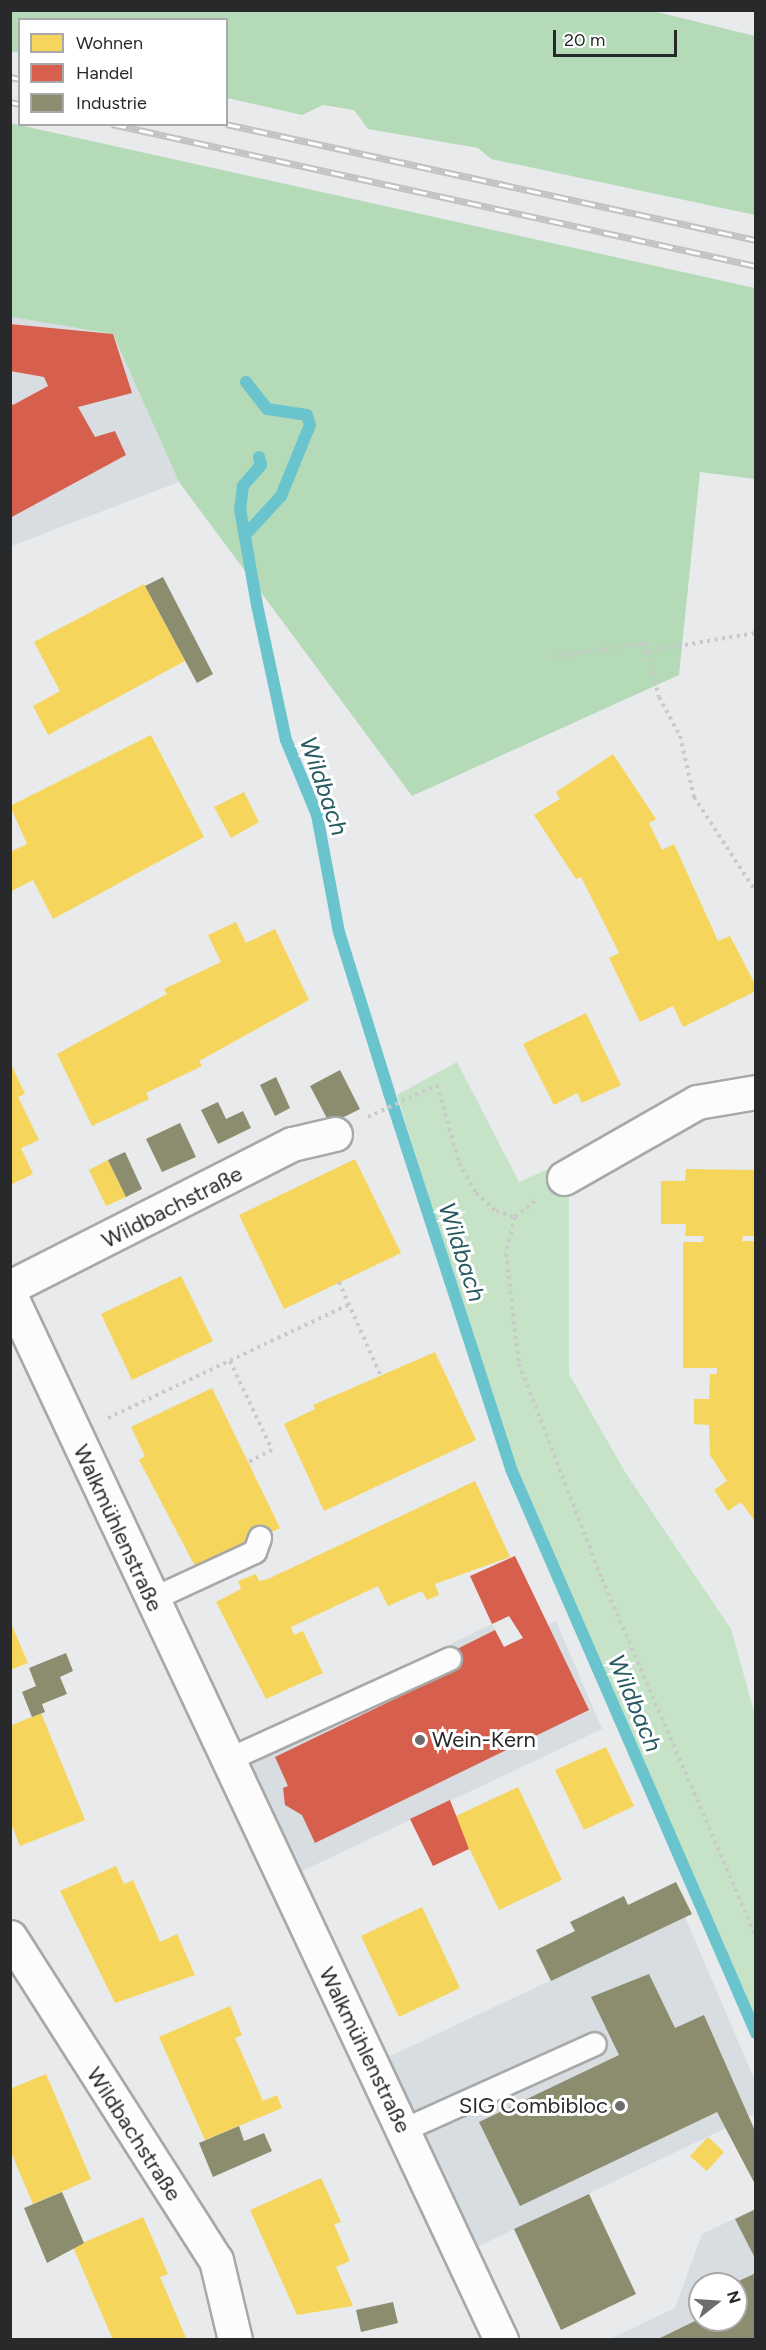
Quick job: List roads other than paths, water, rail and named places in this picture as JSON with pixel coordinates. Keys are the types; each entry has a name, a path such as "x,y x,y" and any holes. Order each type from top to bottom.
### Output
{"street":[{"path":"564,1178 697,1102 756,1092"},
{"name":"Wildbachstraße","path":"10,1287 292,1144 335,1134"},
{"name":"Walkmühlenstraße","path":"10,1295 226,1761 404,2130 501,2340"},
{"name":"Wildbachstraße","path":"10,1937 216,2260 235,2340"}],"lane":[{"path":"151,1600 255,1552 260,1538"},
{"path":"226,1761 450,1659"},
{"path":"404,2130 595,2044"}],"waterway":[{"path":"246,382 267,409 307,415 310,425 281,496 246,534"},
{"name":"Wildbach","path":"259,457 261,465 243,486 240,509 257,605 286,740 317,815 339,932 389,1093 511,1469 756,2033"}],"railway":[{"path":"10,77 18,79"},
{"path":"10,102 18,104"},
{"path":"228,124 756,240"},
{"path":"121,126 756,266"}],"place":[{"name":"Wein-Kern","path":"420,1740"},
{"name":"SIG Combibloc","path":"620,2106"}]}
